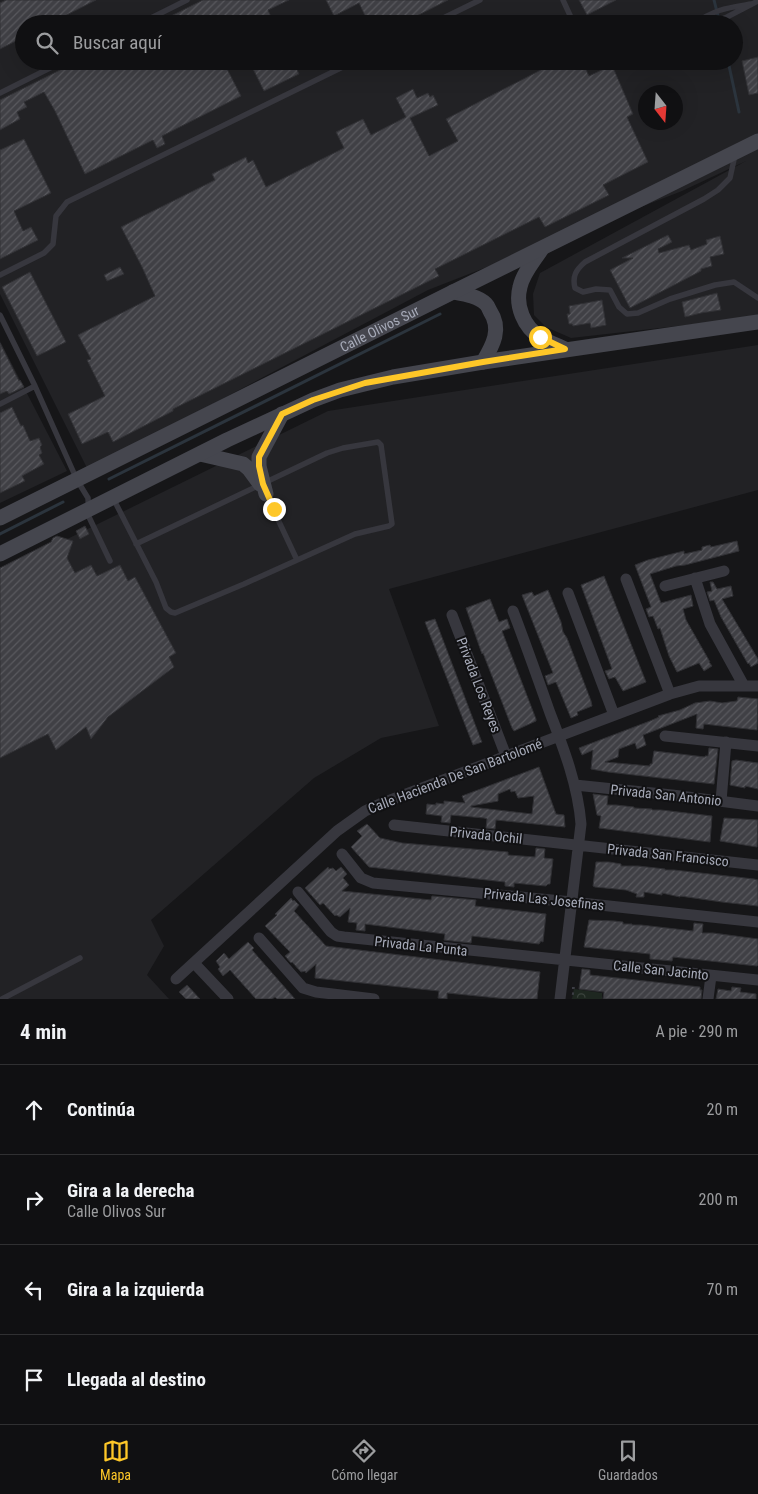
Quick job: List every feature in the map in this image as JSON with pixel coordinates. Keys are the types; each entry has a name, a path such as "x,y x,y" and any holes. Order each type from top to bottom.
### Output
{"main road":[{"name":"Calle Olivos Sur","path":"0,518 758,141"},
{"path":"542,249 525,273 520,286 519,301 523,319 530,329 540,337 565,349"},
{"path":"453,292 473,297 486,304 493,315 496,324 496,335 494,344 483,362"},
{"path":"0,554 282,414 313,400 365,383 565,349 758,322"},
{"path":"263,488 259,457 282,414"},
{"path":"200,454 243,464 263,488"},
{"path":"243,464 259,457"}],"street":[{"path":"665,586 724,571"},
{"path":"695,578 710,624 744,686"},
{"path":"626,579 670,694"},
{"path":"568,593 614,715"},
{"path":"513,611 559,736 581,816 560,999"},
{"name":"Privada Los Reyes","path":"452,615 506,756"},
{"name":"Calle Hacienda De San Bartolomé","path":"176,979 329,838 350,820 365,811 670,694 699,686 758,686"},
{"path":"665,736 758,746"},
{"path":"721,801 726,742"},
{"name":"Privada San Antonio","path":"574,785 758,806"},
{"name":"Privada Ochil","path":"394,825 579,845"},
{"name":"Privada San Francisco","path":"579,845 758,865"},
{"name":"Privada Las Josefinas","path":"342,854 362,878 374,883 758,922"},
{"name":"Privada La Punta","path":"298,892 326,927 337,936 565,960"},
{"path":"258,938 303,988 316,992 374,999"},
{"name":"Calle San Jacinto","path":"565,960 758,980"},
{"path":"194,963 228,999"},
{"path":"708,999 710,976"}],"lane":[{"path":"157,15 187,0"},
{"path":"450,15 480,0"},
{"path":"563,0 570,15"},
{"path":"731,15 758,1"},
{"path":"707,15 724,8 751,4"},
{"path":"0,93 46,70"},
{"path":"0,275 44,253 53,244 56,216 67,202 337,70"},
{"path":"736,153 730,178 718,190 585,262 577,269 573,280 575,288 583,292 596,289 610,290 619,307 628,314 638,313 670,299 715,285 734,282 758,298"},
{"path":"0,316 35,386 77,480 88,498 88,517 110,561"},
{"path":"0,404 35,386"},
{"path":"112,498 136,544 156,582 166,608 175,613 355,534 392,524 382,446 378,442 343,448 327,453 263,488 136,544"},
{"path":"263,488 297,560"},
{"path":"2,999 80,958"}],"path":[{"path":"572,999 574,988"}],"shaded area":[{"path":"0,0 758,0 758,317 571,338 546,327 534,315 533,294 540,273 746,161 682,191 428,290 88,470 0,294"},
{"path":"0,341 67,471 0,503"},
{"path":"758,345 758,490 389,589 439,726 381,738 314,778 151,920 164,946 147,975 169,999 0,999 0,572 328,411"}],"green space":[{"path":"574,989 602,993 602,999 572,999"}],"building":[{"path":"6,0 96,0 67,15 15,15 15,42 0,49 0,3"},
{"path":"203,0 289,0 268,10 270,15 173,15"},
{"path":"326,0 448,0 419,15 365,15 359,3 334,15"},
{"path":"579,0 616,0 587,15"},
{"path":"758,57 758,93 749,95 743,61"},
{"path":"60,70 228,70 241,96 162,136 165,144 157,148 153,140 85,174 44,92 24,102 27,107 17,112 20,119 0,130 0,100"},
{"path":"254,70 297,70 299,74 264,91"},
{"path":"541,70 586,70 589,76 602,70 614,70 633,114 627,117 648,162 603,185 609,195 545,227 539,217 435,269 439,276 173,409 173,411 113,442 108,432 82,444 68,414 105,396 87,360 91,359 78,335 155,296 121,227 215,180 212,174 246,157 248,163 253,160 266,187 344,148 336,132 363,119 371,135 406,117 396,98 413,89 417,98 428,93 430,97 433,95 438,105 410,118 429,156 458,141 446,119"},
{"path":"24,139 51,193 14,211 23,231 31,227 38,240 0,259 0,150"},
{"path":"668,235 672,242 658,249 659,253 689,245 691,250 707,244 706,240 720,236 724,254 710,257 712,266 701,269 701,271 630,308 610,270 633,258 622,258"},
{"path":"120,267 124,274 107,281 104,275"},
{"path":"30,272 66,342 37,356 2,287"},
{"path":"717,293 721,310 685,317 682,302"},
{"path":"602,300 606,325 591,328 590,323 573,326 569,324 567,314 570,314 569,306"},
{"path":"0,343 19,381 24,387 9,394 7,391 0,394"},
{"path":"12,407 30,441 39,438 42,445 40,447 42,453 39,455 44,464 22,476 25,481 0,493 0,413"},
{"path":"85,526 89,534 80,539 76,531"},
{"path":"57,536 73,541 67,558 75,573 91,565 97,576 120,565 128,581 135,577 176,653 169,657 174,667 108,717 91,739 86,727 56,750 48,734 0,758 0,568 51,542"},
{"path":"737,541 739,551 650,574 661,603 691,595 693,606 683,609 686,620 712,666 704,671 699,663 677,672 669,656 660,628 658,629 653,616 649,617 646,609 651,607 635,565 684,551 684,554 702,550 702,547 710,545 711,547"},
{"path":"604,576 646,682 623,691 615,677 609,679 605,671 612,669 581,585"},
{"path":"710,582 713,582 717,589 731,586 733,596 722,599 758,659 758,663 751,667 721,617 714,600 710,601 707,592 712,591"},
{"path":"548,590 592,706 577,712 578,715 571,718 556,682 548,685 545,676 553,673 522,595 532,592 534,596"},
{"path":"490,599 499,622 507,619 510,628 502,631 536,719 536,721 514,731 482,654 466,608"},
{"path":"435,619 482,742 473,745 425,622"},
{"path":"738,697 758,699 757,730 704,724 703,729 696,728 697,714 643,735 646,745 637,749 635,743 619,749 618,757 605,762 650,766 654,751 705,757 708,756 709,748 718,749 714,784 591,769 593,750 582,755 579,748 695,703 737,701"},
{"path":"732,761 758,763 758,789 730,785"},
{"path":"539,767 556,814 564,815 565,827 496,820 495,829 486,828 487,819 484,818 451,815 450,823 441,822 442,816 426,814 427,804 444,804 444,801 465,803 462,796","holes":["510,789 511,792 515,791 518,798 534,796 532,814 471,807 498,801 498,794"]},
{"path":"593,794 608,796 607,805 712,816 710,842 599,828 601,816 597,815"},
{"path":"724,818 758,820 757,847 720,841"},
{"path":"367,824 380,838 402,843 508,852 508,855 535,857 536,848 545,849 544,858 553,859 550,884 546,886 514,883 514,887 505,886 505,882 369,867 351,847 362,836 357,831"},
{"path":"596,862 758,880 758,906 680,897 662,893 662,895 644,892 644,897 636,897 637,894 626,890 595,887 593,886"},
{"path":"328,867 336,871 341,867 347,874 343,878 349,885 342,891 431,900 432,896 476,900 475,906 546,914 543,942 541,941 539,944 472,936 471,943 444,940 445,934 365,924 365,931 356,930 357,923 348,922 350,908 340,917 335,916 323,903 320,905 305,888"},
{"path":"291,898 299,905 294,911 326,946 540,972 537,999 508,999 447,993 447,999 438,998 439,991 315,978 316,964 306,973 305,971 301,972 285,956 290,952 265,926"},
{"path":"589,920 614,921 623,922 623,924 693,931 694,923 703,924 702,933 758,939 758,965 673,957 672,961 650,959 650,954 584,947"},
{"path":"248,942 254,948 252,950 295,999 277,999 275,997 272,999 256,999 230,970 223,976 218,969 220,967 216,961 224,953 229,959"},
{"path":"582,969 590,970 590,975 700,987 700,990 702,990 701,999 603,999 604,992 579,989"},
{"path":"187,985 200,999 186,999 179,992"},
{"path":"732,987 741,988 740,992 756,994 756,999 716,999 718,989 731,991"}],"waterway":[{"path":"714,0 718,15"},
{"path":"730,70 739,112"},
{"path":"109,479 440,314"},
{"path":"0,534 63,502"}],"route":[{"path":"274,509 263,484 259,457 282,414 313,400 365,383 565,349 540,337"}]}
